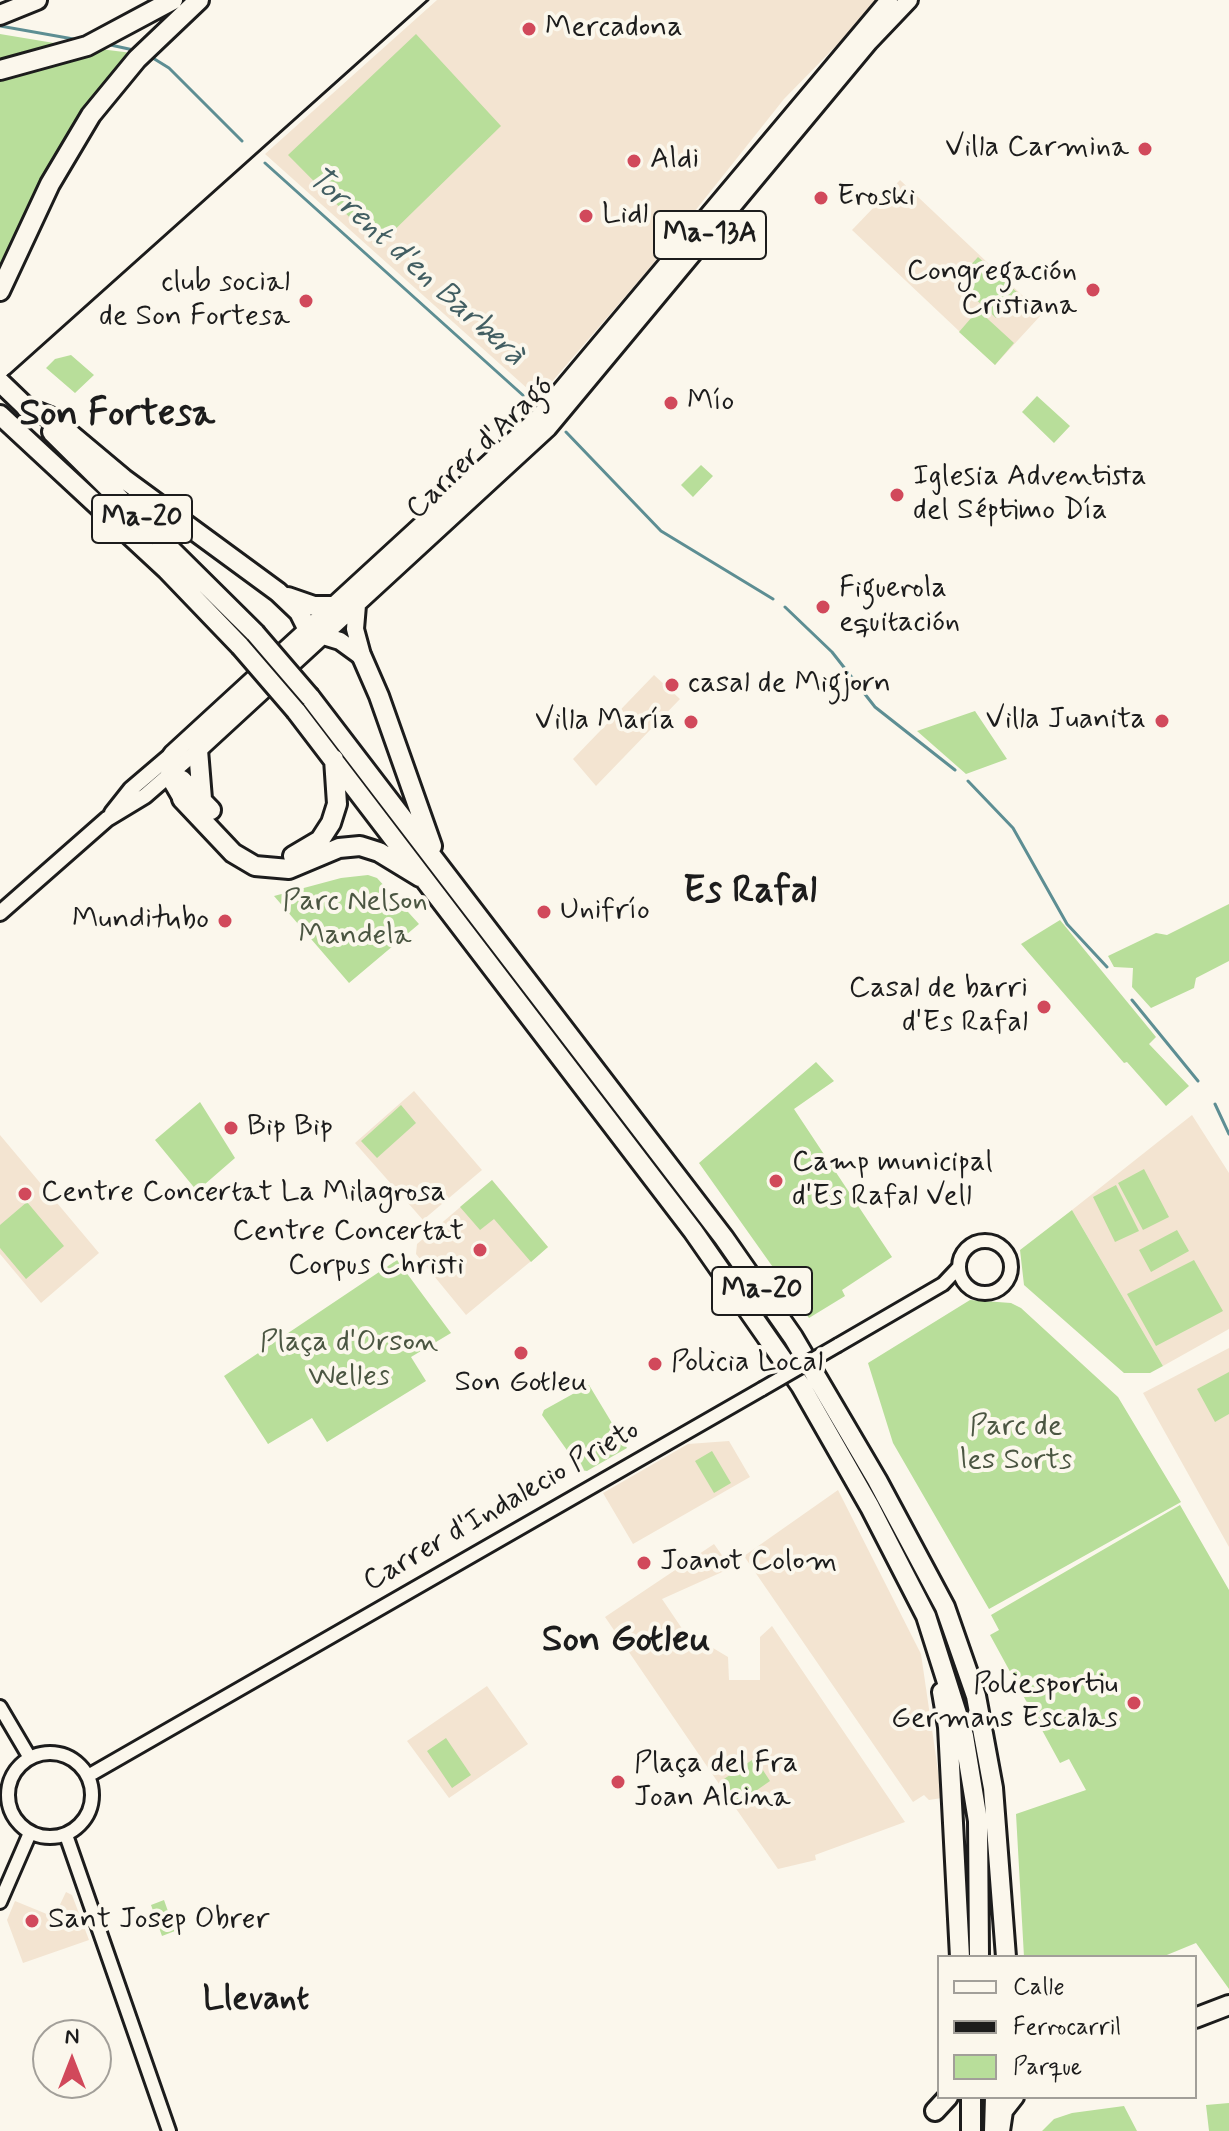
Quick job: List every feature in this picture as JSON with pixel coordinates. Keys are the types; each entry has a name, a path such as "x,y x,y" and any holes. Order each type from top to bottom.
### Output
{"highway":[{"path":"0,15 37,0"},
{"path":"0,70 71,52 117,32 173,0"},
{"path":"0,291 74,142 137,59 199,0"},
{"name":"Ma-20","path":"0,382 255,633 310,697 752,1277 832,1401 929,1575 962,1649 982,1719 993,1788 1001,1930 999,1955"},
{"path":"27,408 50,417 124,479 278,592 299,612 314,638"},
{"name":"Ma-20","path":"5,419 167,570 240,646 296,711 429,883 757,1321 836,1446 926,1616 956,1705 972,1775 981,1878 979,1955"},
{"path":"278,592 314,606 334,606"},
{"path":"362,657 379,696 437,860"},
{"path":"198,750 202,799"},
{"path":"334,759 337,804 331,823 312,847 293,856 263,856 244,847 179,777 175,787 233,853 255,866 289,869 339,848 360,846 379,852 429,883"},
{"path":"926,1616 948,1727 960,1955"},
{"path":"1001,1930 1006,1955"},
{"path":"1197,2017 1229,2005"},
{"path":"971,2099 971,2131"},
{"path":"977,2131 978,2099"},
{"path":"995,2099 999,2129"},
{"path":"999,2129 1002,2099"}],"main road":[{"path":"816,98 823,75 889,0"},
{"name":"Carrer d'Aragó","path":"0,913 152,780 172,754 357,605 548,428 706,216 909,0"},
{"name":"Carrer d'Aragó","path":"175,787 198,750 314,638 334,606 514,443 625,326 724,219 816,98"},
{"path":"706,216 724,219"},
{"path":"357,605 355,629 362,657"},
{"path":"314,638 350,646 362,657"},
{"path":"152,780 175,787 172,754"},
{"path":"1197,2009 1229,1997"},
{"path":"1197,2024 1229,2011"},
{"path":"999,2129 1004,2111 1013,2099"}],"street":[{"path":"943,1284 968,1286 984,1292 999,1288 1009,1277 1010,1261 998,1245 980,1242 963,1254 959,1267 968,1286"},
{"name":"Carrer d'Indalecio Prieto","path":"88,1776 943,1284 959,1267"},
{"path":"0,1707 30,1758"},
{"path":"43,1753 69,1757 88,1776 92,1804 78,1828 66,1835 41,1837 30,1833 14,1817 5,1777 30,1758 43,1753"},
{"path":"0,1825 14,1817"},
{"path":"0,1902 30,1833"},
{"path":"66,1835 169,2131"}],"shaded area":[{"path":"437,0 881,0 784,99 648,270 538,398 265,154"},
{"path":"900,180 1042,314 995,365 852,230"},
{"path":"654,675 680,699 596,786 573,759"},
{"path":"414,1091 482,1170 423,1220 355,1143"},
{"path":"1192,1115 1229,1173 1229,1329 1163,1366 1072,1210"},
{"name":"Centre Concertat La Milagrosa","path":"0,1135 99,1253 41,1303 0,1254"},
{"name":"Centre Concertat Corpus Christi","path":"492,1180 548,1247 466,1315 416,1254 417,1244"},
{"path":"1229,1348 1229,1547 1143,1393"},
{"path":"729,1441 750,1477 633,1544 603,1493 688,1444"},
{"path":"838,1490 921,1654 942,1798 929,1800 924,1795 913,1802 744,1556"},
{"path":"714,1544 731,1568 662,1599 683,1630 728,1657 729,1680 760,1680 760,1637 772,1626 905,1822 815,1855 816,1860 778,1869 730,1800 605,1617"},
{"path":"487,1686 528,1744 449,1798 407,1741"},
{"path":"66,1892 72,1895 89,1940 23,1963 7,1920 15,1901 54,1917"}],"green space":[{"path":"0,34 66,45 0,64"},
{"path":"416,34 501,126 378,246 288,155"},
{"path":"100,49 132,53 0,277 0,79"},
{"path":"978,257 1019,294 996,318 956,281"},
{"path":"978,310 1014,343 995,365 959,332"},
{"path":"71,355 94,375 75,393 46,368 55,359"},
{"path":"1037,396 1070,426 1054,443 1022,412"},
{"path":"701,465 713,476 693,497 681,485"},
{"path":"975,711 1007,759 966,774 917,731"},
{"name":"Parc Nelson Mandela","path":"368,875 377,878 419,924 349,983 274,896 341,878"},
{"path":"1229,904 1229,961 1196,978 1194,988 1151,1008 1132,987 1133,968 1114,967 1108,956 1156,933 1167,935"},
{"path":"1060,920 1156,1037 1149,1044 1189,1086 1166,1106 1127,1062 1124,1063 1021,944"},
{"name":"Camp municipal d'Es Rafal Vell","path":"816,1062 834,1081 794,1109 892,1257 842,1290 845,1296 809,1318 699,1163"},
{"path":"200,1102 235,1158 197,1191 155,1140"},
{"path":"401,1105 416,1123 377,1158 361,1141"},
{"path":"1144,1169 1169,1217 1143,1230 1118,1183"},
{"path":"492,1180 548,1247 531,1262 494,1219 480,1230 460,1207"},
{"path":"1116,1185 1139,1231 1115,1242 1093,1197"},
{"path":"27,1202 64,1246 26,1279 0,1248 0,1225"},
{"path":"1072,1210 1163,1366 1150,1373 1124,1373 1024,1285 1020,1250"},
{"path":"1177,1230 1189,1251 1151,1272 1139,1250"},
{"name":"Plaça d'Orson Welles","path":"397,1260 451,1333 411,1357 426,1381 327,1442 312,1418 268,1444 224,1376"},
{"path":"1194,1260 1223,1311 1156,1346 1127,1294"},
{"name":"Parc de les Sorts","path":"970,1300 1011,1303 1021,1308 1118,1397 1181,1502 989,1609 893,1443 868,1363"},
{"path":"1229,1372 1229,1414 1215,1422 1197,1389"},
{"path":"589,1385 627,1448 587,1471 581,1470 542,1415 544,1410"},
{"path":"712,1451 731,1483 714,1493 695,1461"},
{"name":"Poliesportiu Germans Escalas","path":"1180,1505 1229,1590 1229,1989 1196,1943 1167,1955 1024,1955 1016,1814 1086,1790 1069,1759 1060,1763 990,1635 999,1630 991,1615"},
{"path":"446,1738 471,1775 452,1788 427,1751"},
{"path":"755,1758 770,1781 737,1804 721,1781"},
{"path":"164,1900 175,1931 162,1936 151,1905"},
{"path":"1229,2103 1229,2131 1209,2131 1206,2105"},
{"path":"1124,2106 1137,2131 1042,2131 1054,2119 1072,2113"}],"waterway":[{"name":"Torrent d'en Barberà","path":"0,26 79,40"},
{"name":"Torrent d'en Barberà","path":"106,44 138,51"},
{"name":"Torrent d'en Barberà","path":"148,55 169,68 242,141"},
{"name":"Torrent d'en Barberà","path":"265,163 536,407"},
{"name":"Torrent d'en Barberà","path":"566,432 661,531 773,599"},
{"name":"Torrent d'en Barberà","path":"785,607 832,652 875,707 955,770"},
{"name":"Torrent d'en Barberà","path":"968,781 1013,828 1067,924 1107,967"},
{"name":"Torrent d'en Barberà","path":"1132,1000 1198,1081"},
{"name":"Torrent d'en Barberà","path":"1215,1104 1229,1134"}],"railway":[{"path":"0,383 428,0"}],"place":[{"name":"Mercadona","path":"529,29"},
{"name":"Villa Carmina","path":"1145,149"},
{"name":"Aldi","path":"634,161"},
{"name":"Eroski","path":"821,198"},
{"name":"Lidl","path":"586,216"},
{"name":"Congregación Cristiana","path":"1093,290"},
{"name":"club social de Son Fortesa","path":"306,301"},
{"name":"Mío","path":"671,403"},
{"name":"Iglesia Adventista del Séptimo Día","path":"897,495"},
{"name":"Figuerola equitación","path":"823,607"},
{"name":"casal de Migjorn","path":"672,685"},
{"name":"Villa Juanita","path":"1162,721"},
{"name":"Villa María","path":"691,722"},
{"name":"Unifrío","path":"544,912"},
{"name":"Munditubo","path":"225,921"},
{"name":"Casal de barri d'Es Rafal","path":"1044,1007"},
{"name":"Bip Bip","path":"231,1128"},
{"name":"Camp municipal d'Es Rafal Vell","path":"776,1181"},
{"name":"Centre Concertat La Milagrosa","path":"25,1194"},
{"name":"Centre Concertat Corpus Christi","path":"480,1250"},
{"name":"Son Gotleu","path":"521,1353"},
{"name":"Policia Local","path":"655,1364"},
{"name":"Joanot Colom","path":"644,1563"},
{"name":"Poliesportiu Germans Escalas","path":"1134,1703"},
{"name":"Plaça del Fra Joan Alcina","path":"618,1782"},
{"name":"Sant Josep Obrer","path":"32,1921"}],"district":[{"name":"Son Fortesa","path":"117,416"},
{"name":"Es Rafal","path":"750,893"},
{"name":"Son Gotleu","path":"626,1642"},
{"name":"Llevant","path":"256,2001"}]}
